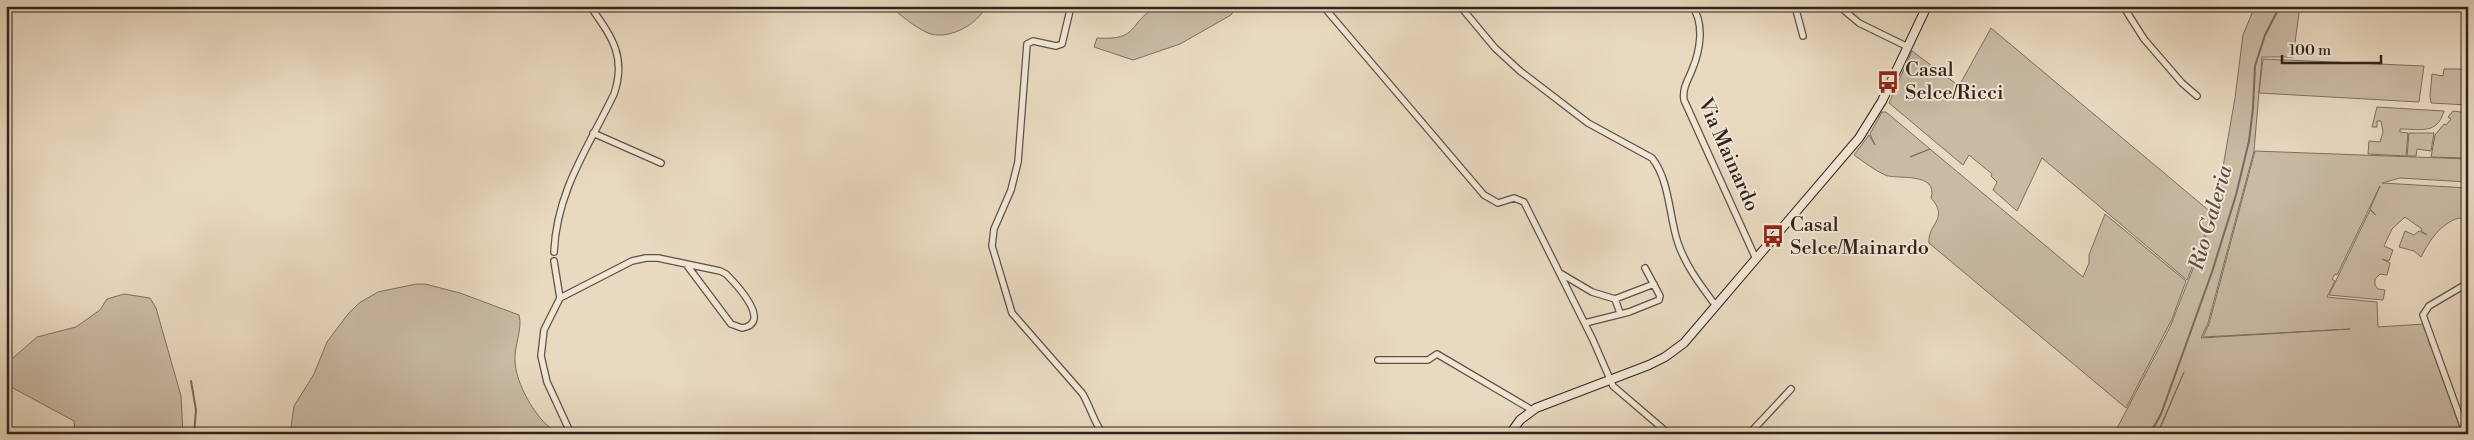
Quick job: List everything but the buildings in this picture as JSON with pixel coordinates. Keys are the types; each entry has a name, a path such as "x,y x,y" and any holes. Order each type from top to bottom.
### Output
{"main road":[{"path":"1510,434 1520,420 1532,410 1649,365 1670,354 1688,339 1859,138 1882,101 1927,6"}],"street":[{"path":"554,252 558,218 566,188 614,94 619,64 610,33 590,6"},
{"path":"1071,6 1062,44 1056,46 1033,40 1028,42 1026,46 1018,162 1011,190 994,229 992,244 1013,314 1082,393 1090,406 1100,430 1106,433 1124,434"},
{"path":"1323,6 1485,196 1498,203 1514,198 1524,202 1585,323 1615,389 1665,433"},
{"path":"1460,6 1495,48 1520,71 1592,126 1652,158 1657,166 1666,192 1681,251 1692,272 1716,306"},
{"name":"Via Mainardo","path":"1692,6 1699,21 1700,38 1694,64 1684,90 1684,100 1756,259"},
{"path":"1795,6 1803,36"},
{"path":"1839,6 1859,23 1908,47"},
{"path":"2123,6 2144,39 2182,83 2197,96"},
{"path":"593,133 661,163"},
{"path":"560,298 639,259 654,257 720,271 728,275 753,309 754,316 750,325 740,328 731,324 686,264"},
{"path":"554,261 560,298 546,326 541,356 547,382 571,434"},
{"path":"1585,323 1659,300 1660,296 1645,268"},
{"path":"1560,273 1592,292 1615,299 1654,284"},
{"path":"2466,434 2423,315 2429,306 2468,283"},
{"path":"1615,299 1620,313"},
{"path":"1378,360 1428,360 1437,354 1532,410"},
{"path":"1749,434 1791,389"}],"shaded area":[{"path":"889,6 986,6 976,19 961,30 944,35 936,35 918,28"},
{"path":"2255,6 2300,6 2293,57 2262,57 2254,151 2208,323 2201,338 2350,329 2203,337 2209,324 2255,151 2468,159 2467,182 2400,178 2382,183 2468,188 2468,221 2459,218 2441,228 2421,257 2414,251 2399,247 2405,231 2414,235 2419,231 2427,235 2405,217 2392,229 2384,246 2393,250 2389,261 2382,259 2390,263 2387,275 2380,274 2375,279 2375,285 2378,289 2385,290 2383,300 2329,295 2370,210 2376,215 2370,209 2380,186 2337,275 2335,274 2332,279 2335,281 2327,297 2377,302 2378,327 2424,324 2430,346 2433,347 2462,434 2158,434 2184,372 2157,434 2114,434 2170,327 2215,213 2235,98 2243,35"},
{"path":"1157,7 1236,7 1231,15 1180,44 1133,60 1094,47 1097,38 1121,37"},
{"path":"1991,28 2213,214 2187,280 2042,158 2017,211 1993,190 1997,182 1991,176 1992,174 1969,155 1963,165 1889,103 1912,51 1959,86"},
{"path":"2263,59 2424,66 2419,102 2259,93"},
{"path":"2444,69 2468,69 2468,105 2431,103 2432,74 2443,76"},
{"path":"2377,107 2444,111 2441,119 2433,127 2421,130 2400,129 2400,132 2408,133 2406,156 2368,154 2369,141 2380,142 2383,132 2381,121 2377,121 2377,127 2372,127"},
{"path":"2453,111 2468,113 2468,158 2431,157 2435,135 2451,119 2448,117"},
{"path":"1882,112 1886,112 2083,277 2089,263 2089,255 2105,214 2186,281 2172,319 2126,408 1929,243 1929,236 1938,216 1938,211 1931,198 1932,189 1929,184 1915,178 1885,175 1854,155 1869,135 1875,145 1870,134"},
{"path":"2409,133 2434,133 2431,151 2417,149 2416,156 2407,156"},
{"path":"416,284 425,284 460,293 519,315 520,326 515,355 518,377 532,407 556,434 290,434 294,406 314,374 327,342 348,314 359,303 378,292"},
{"path":"124,294 150,298 156,308 181,396 183,434 75,434 74,421 11,387 6,382 6,355 13,358 37,337 76,327 100,310 107,299"}],"waterway":[{"name":"Rio Galeria","path":"2150,434 2161,414 2212,272 2236,195 2249,141 2255,66 2265,35 2280,6"},
{"path":"191,381 196,410 194,434"}],"place":[{"name":"Casal Selce/Ricci","path":"1888,82"},
{"name":"Casal Selce/Mainardo","path":"1773,236"}]}
